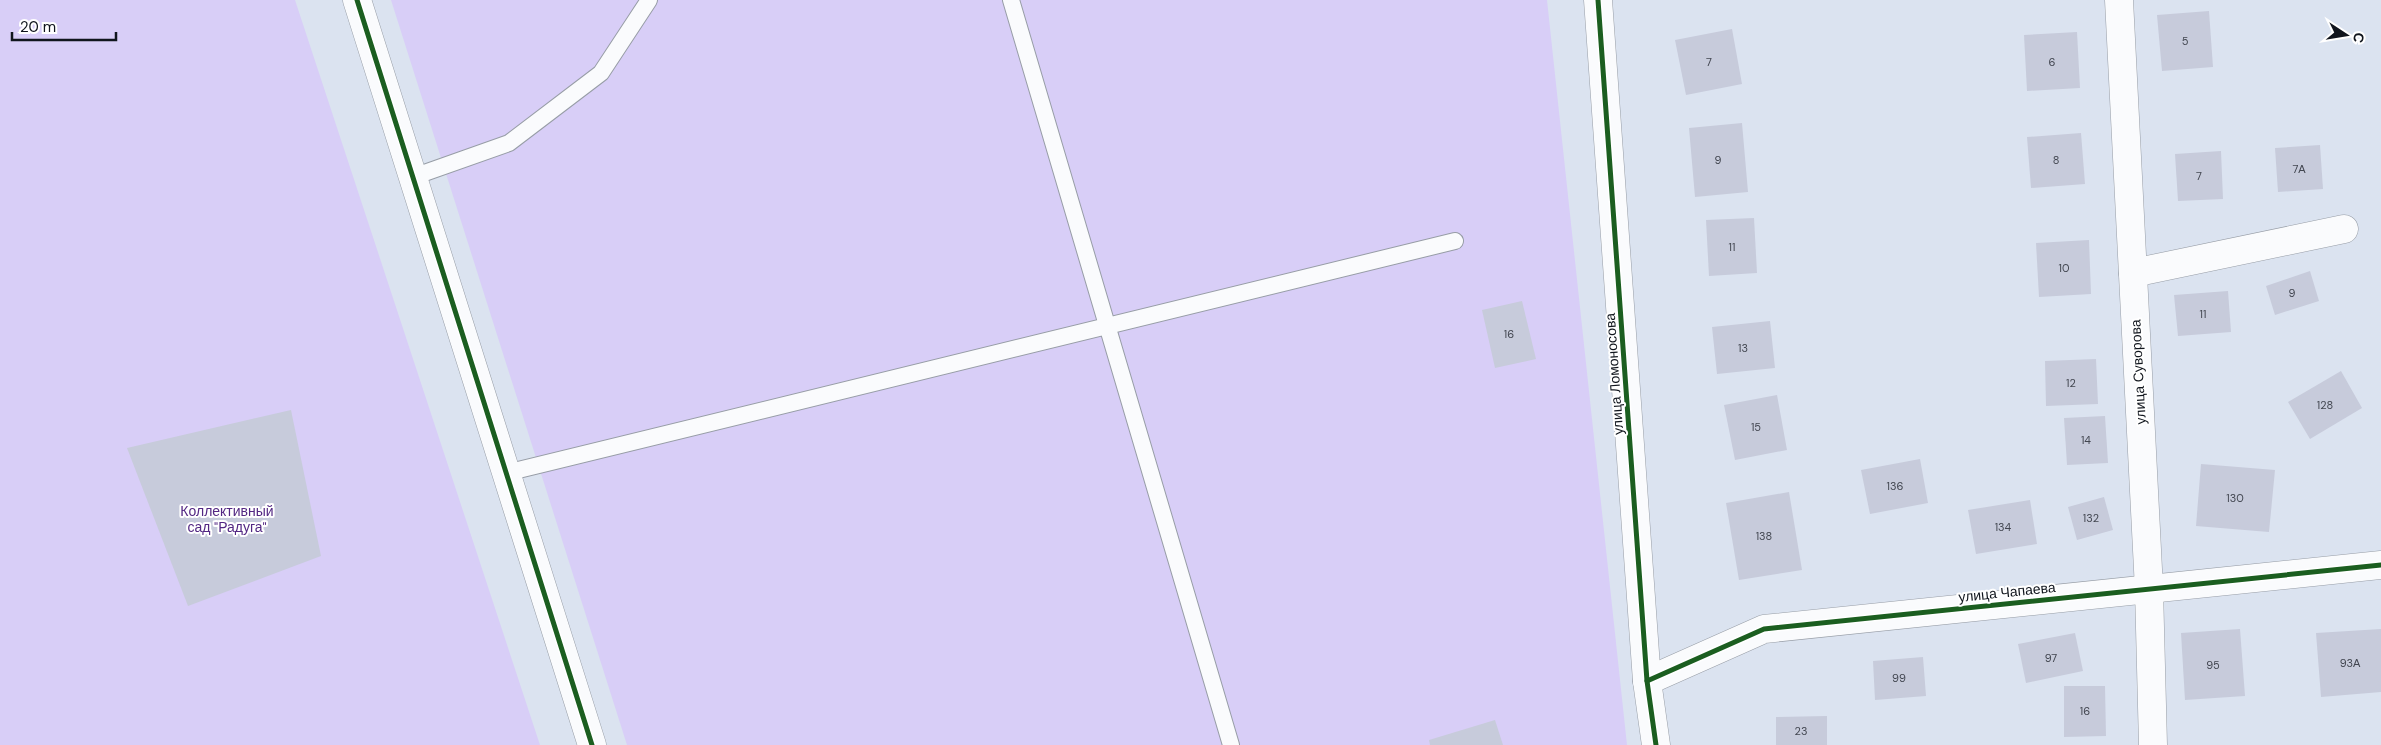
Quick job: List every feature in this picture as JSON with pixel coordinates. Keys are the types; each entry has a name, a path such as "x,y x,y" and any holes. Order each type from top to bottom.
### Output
{"street":[{"path":"357,0 592,745"},
{"name":"улица Ломоносова","path":"1598,0 1647,681 1656,745"},
{"name":"улица Суворова","path":"2119,0 2149,589 2153,745"},
{"path":"2133,273 2344,229"},
{"name":"улица Чапаева","path":"1647,681 1764,629 2381,565"}],"lane":[{"path":"413,177 509,143 601,73 649,0"},
{"path":"1011,0 1230,745"},
{"path":"506,474 1455,242"}],"green space":[{"name":"Коллективный сад \"Радуга\"","path":"0,0 295,0 540,745 0,745"},
{"path":"391,0 1547,0 1627,745 627,745"}],"building":[{"path":"2209,11 2213,67 2162,71 2157,15"},
{"path":"1732,29 1742,84 1686,95 1675,40"},
{"path":"2077,32 2080,88 2027,91 2024,35"},
{"path":"1742,123 1748,192 1695,197 1689,128"},
{"path":"2081,133 2085,184 2031,188 2027,137"},
{"path":"2320,145 2323,189 2278,192 2275,148"},
{"path":"2221,151 2223,199 2178,201 2175,154"},
{"path":"1754,218 1757,273 1709,276 1706,220"},
{"path":"2089,240 2091,294 2039,297 2036,243"},
{"path":"2310,271 2319,301 2275,315 2266,286"},
{"path":"2228,291 2231,332 2178,336 2174,295"},
{"path":"1522,301 1536,359 1495,368 1482,310"},
{"path":"1770,321 1775,368 1717,374 1712,327"},
{"path":"2096,359 2098,404 2046,406 2045,361"},
{"path":"2341,371 2362,408 2310,439 2288,402"},
{"path":"1777,395 1787,450 1735,460 1724,405"},
{"path":"291,410 321,556 188,606 127,448"},
{"path":"2105,416 2108,463 2067,465 2064,418"},
{"path":"1920,459 1928,503 1870,514 1861,470"},
{"path":"2201,464 2275,470 2269,532 2196,526"},
{"path":"1789,492 1802,570 1739,580 1726,503"},
{"path":"2104,497 2113,530 2077,540 2068,507"},
{"path":"2030,500 2037,544 1976,554 1968,510"},
{"path":"2240,629 2245,696 2185,700 2181,633"},
{"path":"2381,629 2381,692 2321,697 2316,633"},
{"path":"2075,633 2083,671 2026,683 2018,644"},
{"path":"1923,657 1926,696 1875,700 1873,661"},
{"path":"2064,686 2105,686 2106,736 2064,737"},
{"path":"1827,716 1827,745 1776,745 1776,717"},
{"path":"1495,720 1503,745 1430,745 1429,740"}],"cycle path":[{"path":"357,0 592,745"},
{"path":"1598,0 1647,681 1656,745"},
{"path":"1647,681 1764,629 2381,565"}]}
